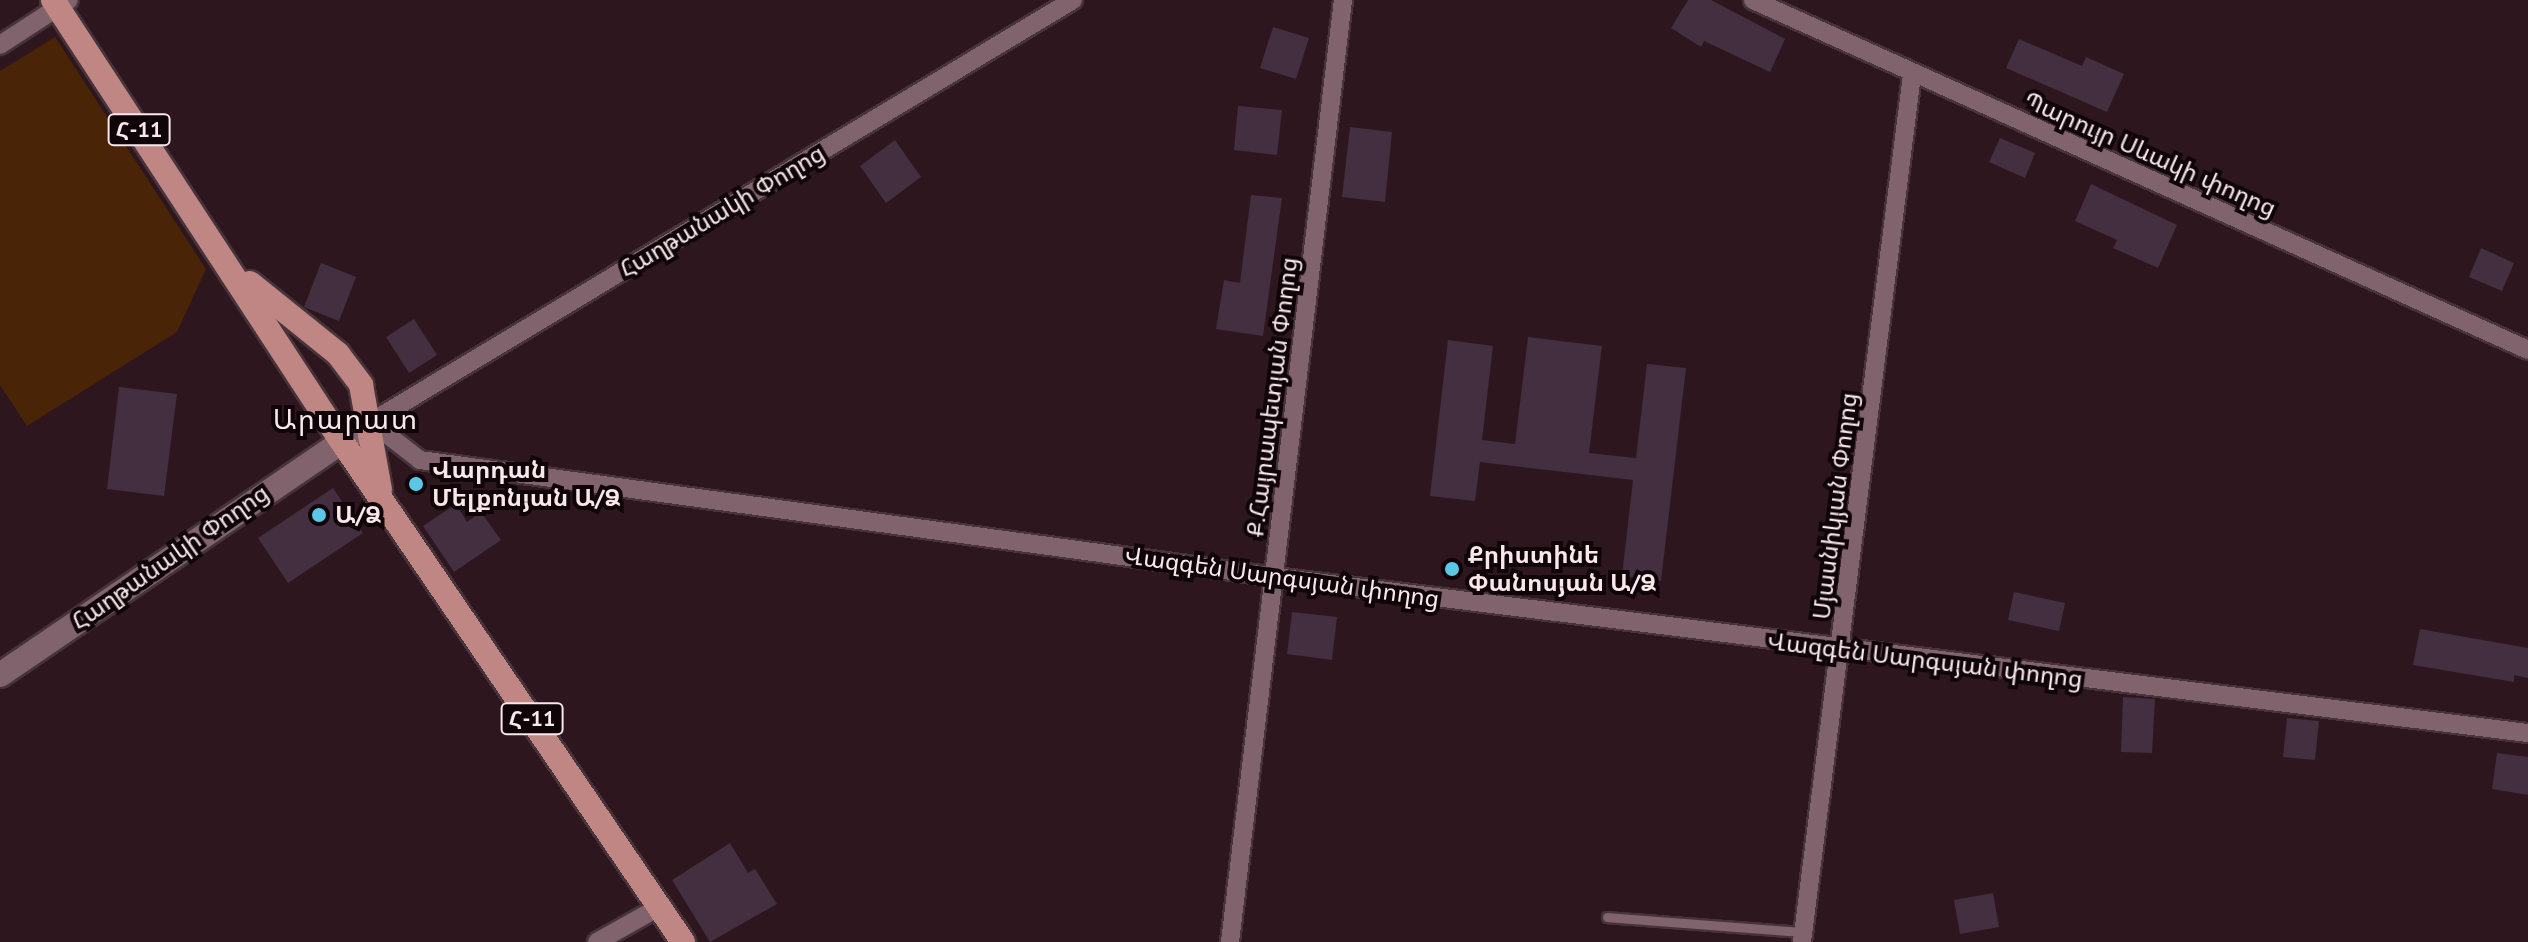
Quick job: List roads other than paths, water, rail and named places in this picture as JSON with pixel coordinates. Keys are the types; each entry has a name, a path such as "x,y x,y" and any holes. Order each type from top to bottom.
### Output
{"main road":[{"name":"Հ-11","path":"60,2 340,439 683,942"},
{"name":"Հ-11","path":"224,259 338,354 361,385 371,422 381,496"}],"street":[{"name":"Հաղթանակի Փողոց","path":"371,422 1073,0"},
{"name":"Ք.Հայրապետյան Փողոց","path":"1230,942 1343,0"},
{"name":"Պարույր Սևակի փողոց","path":"1753,0 1912,75 2528,350"},
{"path":"0,45 60,2"},
{"name":"Մյասնիկյան Փողոց","path":"1802,937 1912,75"},
{"path":"340,439 371,422"},
{"name":"Վազգեն Սարգսյան փողոց","path":"371,422 420,460 1275,577 1841,650 2528,733"},
{"name":"Հաղթանակի Փողոց","path":"0,675 340,439"},
{"path":"597,942 659,907"}],"lane":[{"path":"1607,917 1802,937"}],"place":[{"name":"Վարդան Մելքոնյան Ա/Ձ","path":"416,484"},
{"name":"Ա/Ձ","path":"319,515"},
{"name":"Քրիստինե Փանոսյան Ա/Ձ","path":"1452,569"}],"district":[{"name":"Արարատ","path":"346,419"}]}
